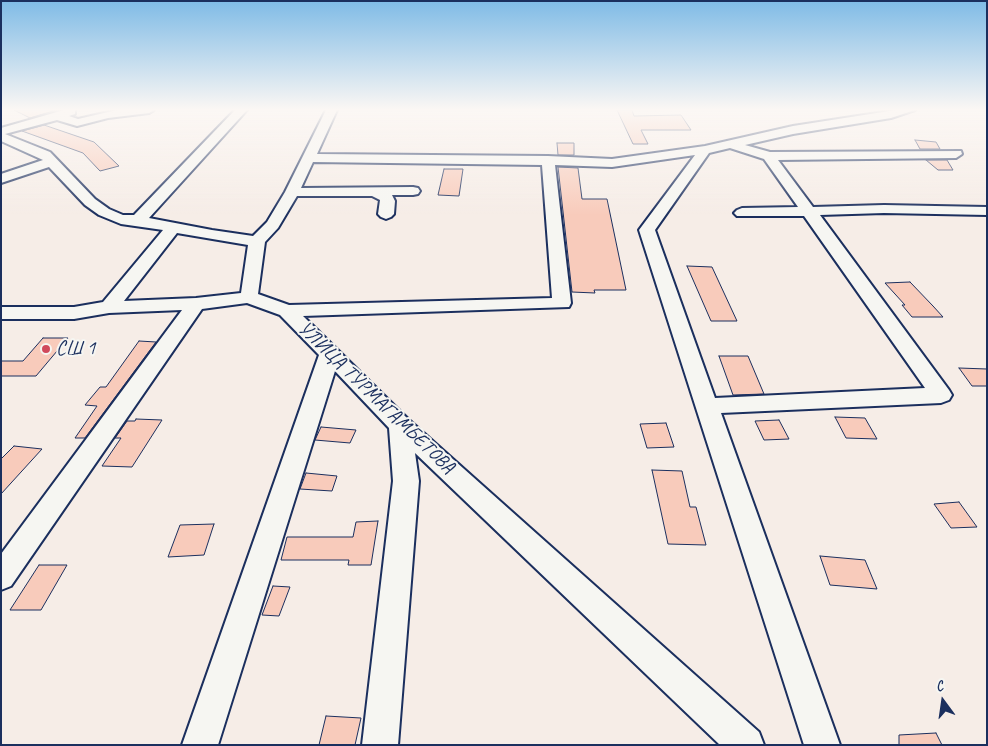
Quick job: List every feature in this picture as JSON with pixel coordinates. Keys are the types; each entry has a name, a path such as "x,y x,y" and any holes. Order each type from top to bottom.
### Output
{"street":[{"path":"20,145 45,154 90,202 104,212 121,219 138,220 173,228 257,242"},
{"path":"138,220 209,145"},
{"path":"1,313 74,313 110,307 196,304 249,297 257,242 273,225 292,192 315,145"},
{"path":"308,158 548,160 612,163 705,150 727,145"},
{"path":"733,145 769,156 956,154"},
{"path":"705,150 647,230 822,745"},
{"path":"708,406 941,395 769,156"},
{"path":"286,311 562,303 548,160"},
{"path":"1,179 51,162"},
{"path":"374,191 387,198 386,214"},
{"path":"292,192 413,191"},
{"path":"742,213 884,209 987,211"},
{"path":"110,307 173,228"},
{"name":"УЛИЦА ТУРМАГАМБЕТОВА","path":"249,297 286,311 400,424 746,745"},
{"path":"1,577 196,304"},
{"path":"200,745 330,353"},
{"path":"380,745 406,481 400,424"}],"building":[{"path":"60,145 97,145 119,166 100,171 83,153"},
{"path":"557,145 574,145 574,155 558,155"},
{"path":"918,145 938,145 940,149 920,149"},
{"path":"926,160 947,160 953,170 938,170"},
{"path":"558,167 578,168 582,199 607,199 626,290 594,290 595,293 572,292"},
{"path":"444,169 463,169 459,196 438,195"},
{"path":"687,266 712,267 737,321 711,321"},
{"path":"910,282 943,317 912,317 902,305 905,305 885,283"},
{"name":"СШ 1","path":"43,338 68,338 36,376 1,376 1,361 23,361"},
{"path":"139,341 156,342 85,438 75,438 97,406 85,405 100,387 106,387"},
{"path":"719,356 748,356 764,394 733,395"},
{"path":"959,368 987,369 987,386 972,386"},
{"path":"835,417 865,418 877,439 846,438"},
{"path":"136,419 162,420 132,467 102,466 121,438 115,438 127,421 135,421"},
{"path":"779,420 789,439 764,440 755,421"},
{"path":"666,423 674,447 647,448 640,424"},
{"path":"321,427 356,430 350,443 315,440"},
{"path":"14,446 42,449 1,494 1,459"},
{"path":"652,470 682,471 690,507 696,507 706,545 668,544"},
{"path":"306,473 337,476 332,491 300,489"},
{"path":"959,502 977,527 951,528 934,504"},
{"path":"378,521 371,565 348,565 349,560 281,560 287,537 353,537 356,522"},
{"path":"214,524 204,555 168,557 180,525"},
{"path":"820,556 865,560 877,589 830,585"},
{"path":"39,565 67,565 41,610 10,610"},
{"path":"273,586 290,587 279,616 262,615"},
{"path":"326,716 361,718 355,745 319,745"},
{"path":"936,733 942,745 899,745 899,735"}],"place":[{"name":"СШ 1","path":"46,349"}]}
